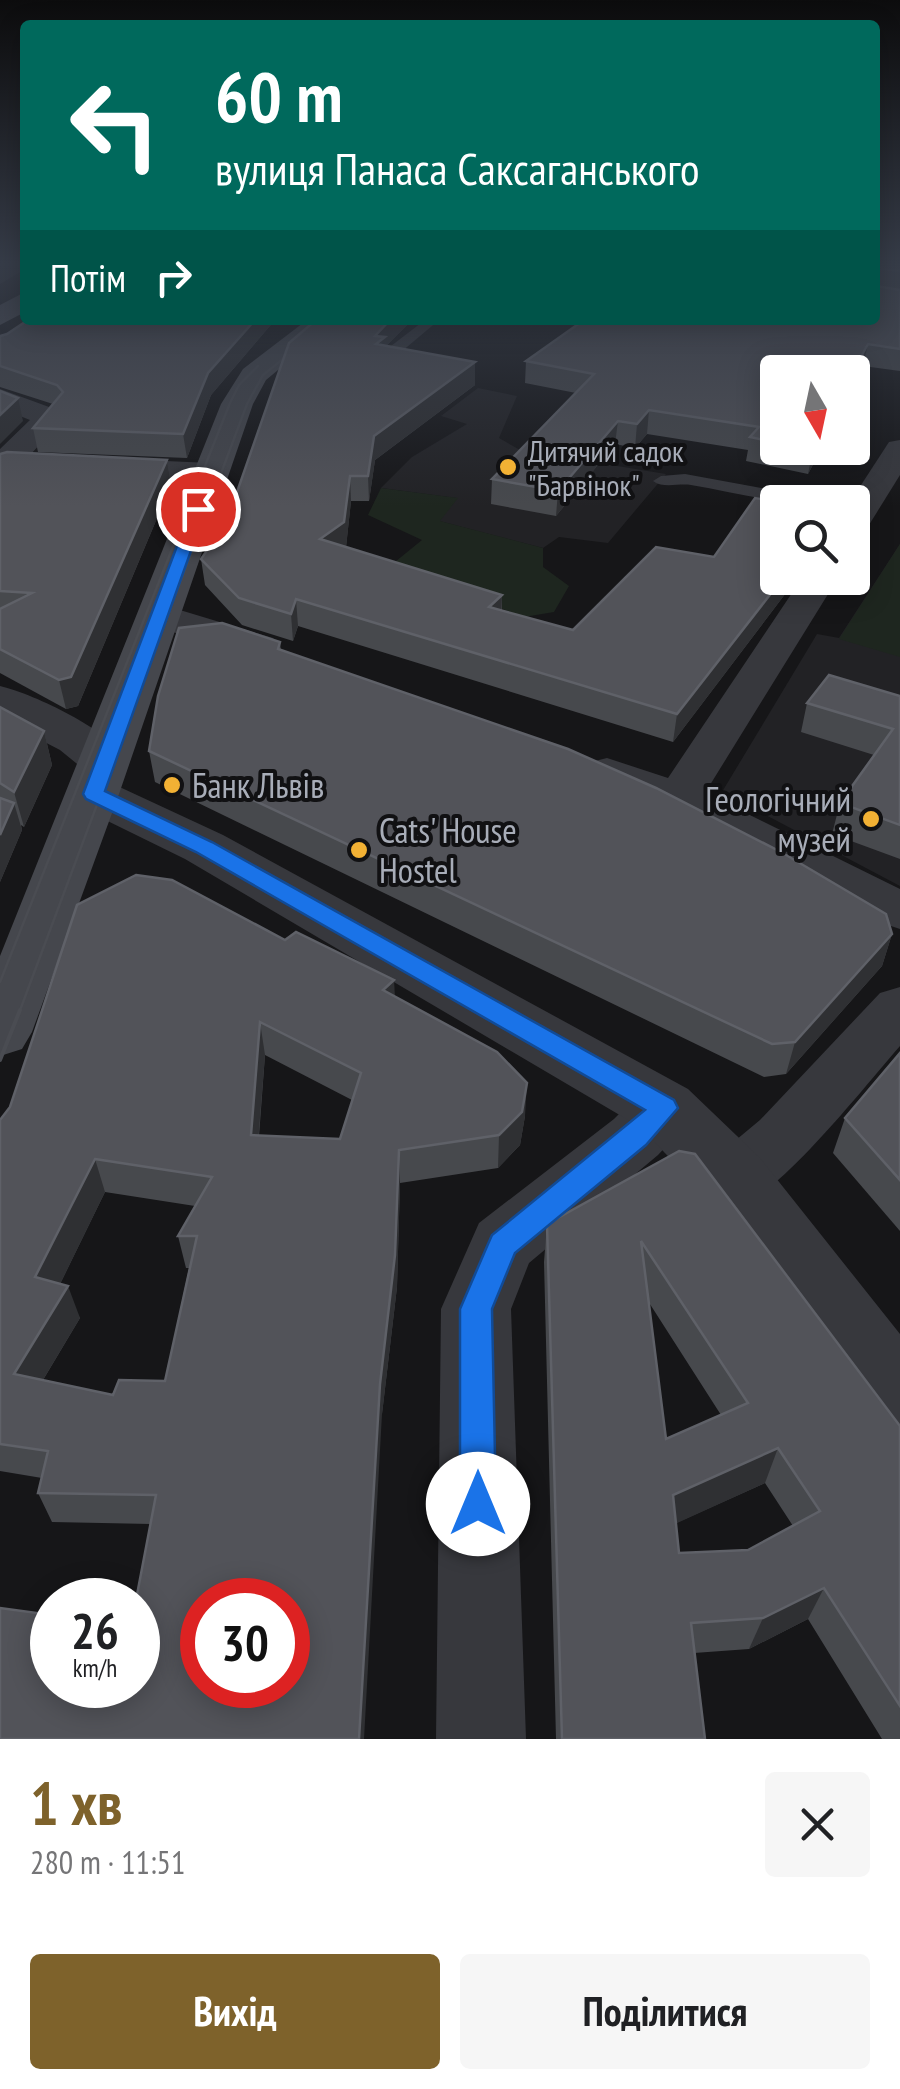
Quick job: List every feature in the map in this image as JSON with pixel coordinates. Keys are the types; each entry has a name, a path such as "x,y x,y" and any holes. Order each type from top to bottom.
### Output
{"main road":[{"path":"0,1032 246,385 295,344"}],"street":[{"path":"0,398 50,417 50,422 1,464"},
{"path":"870,495 900,449"},
{"path":"1,464 213,469"},
{"path":"678,798 809,595"},
{"path":"160,616 301,662"},
{"path":"0,700 77,740 99,778 204,847 664,1108 735,1179 900,1398"},
{"path":"573,760 678,798 900,911"},
{"path":"735,1179 782,1138 900,1008"},
{"path":"480,1739 476,1309 503,1244 636,1137 664,1108"}],"lane":[{"path":"396,350 403,344"},
{"path":"661,480 685,479 760,493"}],"shaded area":[{"name":"Дитячий садок \"Барвінок\"","path":"478,388 517,396 499,438 520,450 666,474 608,543 559,537 543,548 439,521 456,498 381,488 412,457 467,424 441,416"},
{"path":"381,488 458,498 440,521 543,548 543,567 569,586 554,612 524,617 443,587 414,567 390,566 422,540 368,515"},
{"path":"900,544 900,886 722,792 817,634 839,638"},
{"path":"900,544 900,657 839,639"}],"building":[{"path":"0,344 234,344 208,373 183,434 33,428 63,392 57,385 0,366"},
{"path":"289,344 377,344 475,362 374,436 368,476 350,476 344,522 320,539 502,595 489,607 573,630 656,547 714,557 755,498 760,499 760,595 770,595 677,714 296,599 291,614 239,598 201,559 217,536 222,535"},
{"path":"550,344 868,344 862,355 760,355 760,439 750,437 759,427 649,410 637,424 618,421 558,491 492,479 594,374 526,361"},
{"path":"869,344 900,344 900,349"},
{"path":"0,391 18,398 0,415"},
{"path":"0,454 167,460 71,677 59,680 0,649 0,609 32,593 0,591"},
{"path":"222,623 280,642 278,649 568,749 656,788 781,852 886,914 892,934 795,1042 772,1044 149,751 158,696 179,628"},
{"path":"829,675 900,696 900,825 840,803 893,729 807,703"},
{"path":"0,707 44,731 14,792 0,783"},
{"path":"0,798 14,803 0,835"},
{"path":"136,875 172,880 285,940 296,932 394,980 383,990 497,1052 527,1083 522,1112 499,1135 399,1150 395,1255 380,1384 359,1739 0,1739 0,1608 30,1612 30,1708 160,1708 160,1578 140,1578 156,1495 38,1493 48,1451 0,1444 0,1120 10,1107 77,905","holes":["260,1022 361,1073 340,1139 251,1135","95,1159 212,1177 178,1236 197,1236 165,1381 119,1380 113,1395 14,1374 68,1286 35,1277"]},
{"path":"900,1053 900,1180 845,1118"},
{"path":"679,1151 695,1154 900,1426 900,1706 824,1588 763,1618 691,1623 705,1739 562,1739 547,1224","holes":["641,1241 748,1403 666,1439","778,1448 820,1511 748,1550 679,1553 673,1495"]}],"tram line":[{"path":"19,1013 247,404 263,375 302,344"},
{"path":"0,982 230,403 239,385 258,366"},
{"path":"0,1060 20,1010"}],"place":[{"name":"Дитячий садок \"Барвінок\"","path":"508,467"},
{"name":"Банк Львів","path":"172,785"},
{"name":"Геологічний музей","path":"871,819"},
{"name":"Cats' House Hostel","path":"359,850"}],"route":[{"path":"198,509 94,794 204,847 664,1108 636,1137 503,1244 476,1309 478,1504"}]}
